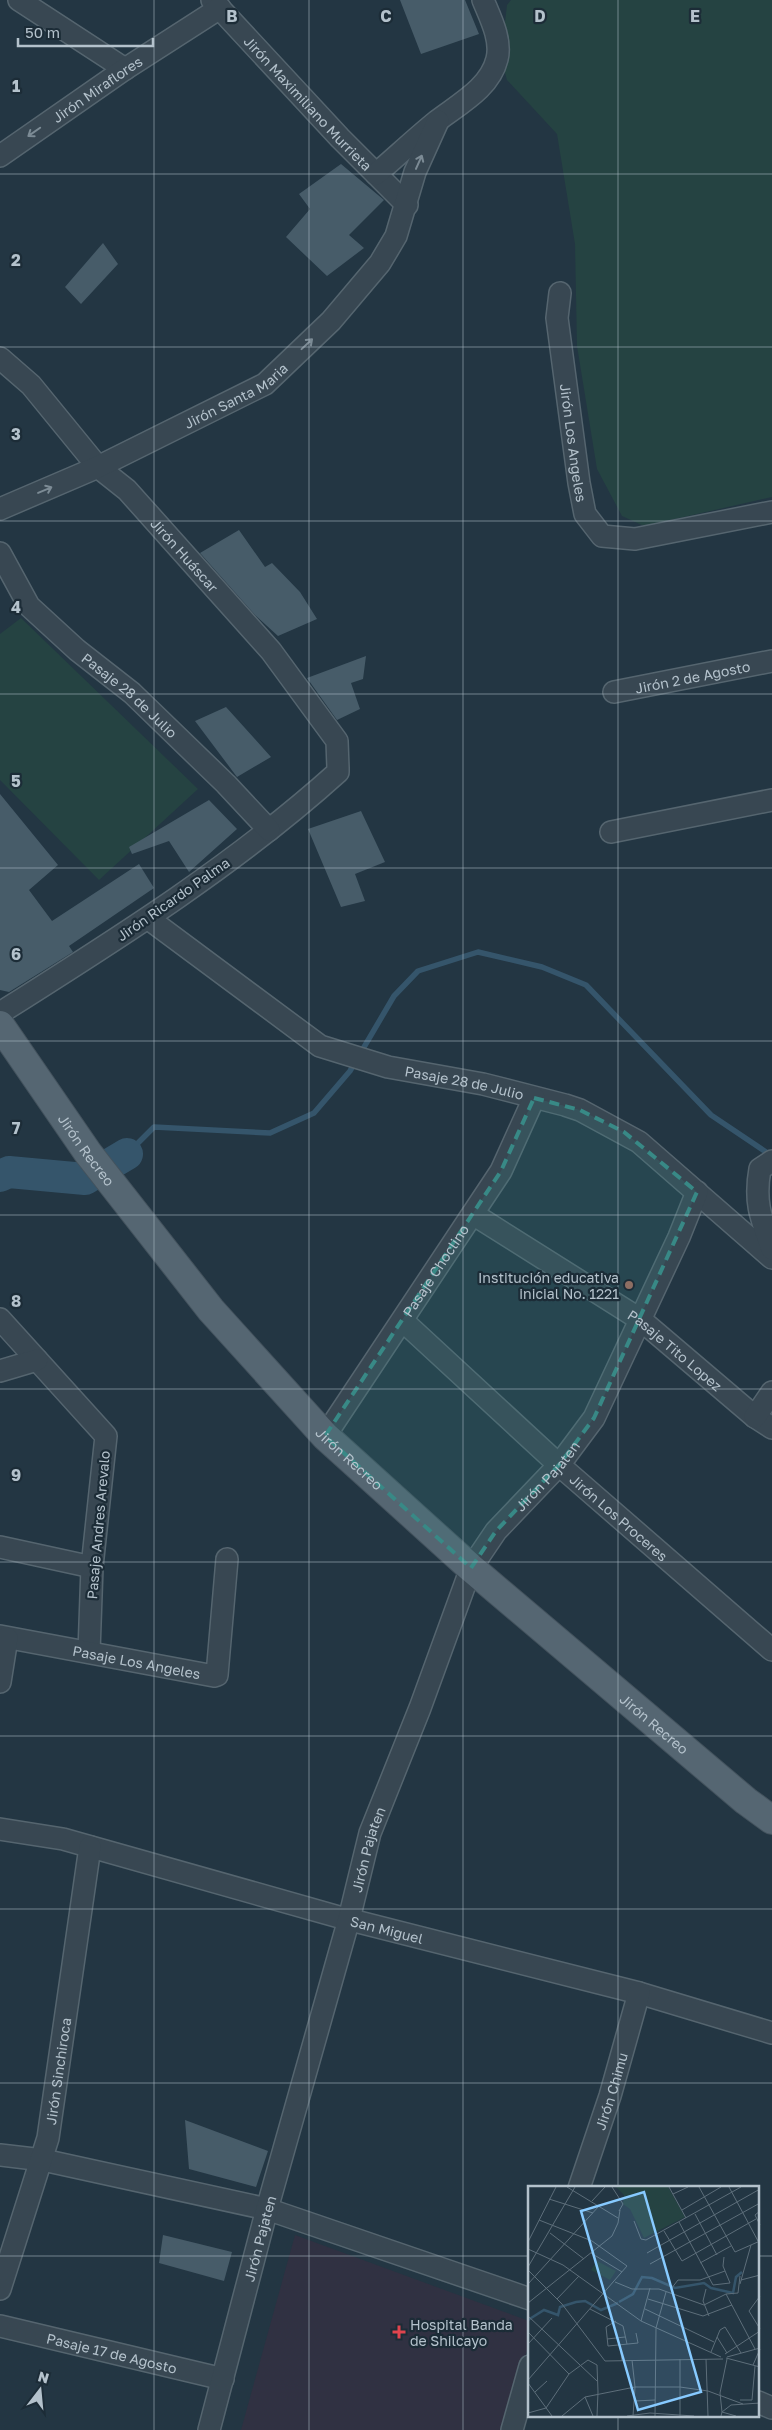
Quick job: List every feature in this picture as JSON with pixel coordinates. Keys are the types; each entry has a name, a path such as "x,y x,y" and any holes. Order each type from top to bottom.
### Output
{"main road":[{"name":"Jirón Recreo","path":"0,1025 88,1153 211,1310 324,1436 471,1568 746,1802 771,1817"}],"street":[{"path":"19,0 125,69"},
{"path":"376,174 438,121 466,101 490,77 498,58 497,41 483,0"},
{"name":"Jirón Miraflores","path":"0,156 216,4"},
{"name":"Jirón Maximiliano Murrieta","path":"216,4 340,138 407,205"},
{"name":"Jirón Santa Maria","path":"0,509 98,467 265,384 331,321 380,263 396,236 407,205 415,172 438,121"},
{"name":"Jirón Los Angeles","path":"560,292 557,318 579,483 585,514 602,536 635,539 772,512"},
{"name":"Jirón Huáscar","path":"0,358 31,385 98,467 127,490 271,651 337,741 338,772"},
{"name":"Pasaje 28 de Julio","path":"0,553 29,606 77,650 139,700 226,784 269,830"},
{"name":"Jirón 2 de Agosto","path":"614,692 772,661"},
{"name":"Jirón Ricardo Palma","path":"0,1013 149,919 269,830 338,772"},
{"path":"611,832 772,800"},
{"name":"Pasaje 28 de Julio","path":"149,919 320,1046 388,1067 483,1084 580,1110 624,1132 639,1142 772,1258"},
{"name":"Pasaje Choclino","path":"324,1436 403,1321 501,1171 534,1098"},
{"path":"766,1165 756,1191 760,1216 772,1248"},
{"name":"Jirón Pajaten","path":"209,2430 267,2209 349,1919 370,1833 420,1708 471,1568 496,1531 559,1465 594,1418 641,1320 697,1192"},
{"name":"Pasaje Tito Lopez","path":"473,1214 641,1320 764,1423"},
{"name":"Pasaje Andres Arevalo","path":"0,1319 106,1436 92,1567 89,1652"},
{"name":"Jirón Los Proceres","path":"403,1321 559,1465 772,1650"},
{"path":"0,1371 38,1360"},
{"path":"764,1423 772,1392"},
{"path":"0,1547 92,1567"},
{"name":"Pasaje Los Angeles","path":"4,1637 212,1677 217,1675 227,1559"},
{"path":"0,1682 4,1637"},
{"name":"San Miguel","path":"0,1829 63,1839 349,1919 639,1993 772,2033"},
{"name":"Jirón Sinchiroca","path":"0,2289 43,2160 48,2138 90,1847"},
{"name":"Jirón Chimu","path":"580,2186 610,2096 639,1993"},
{"path":"0,2154 43,2160 267,2209 528,2298"},
{"name":"Pasaje 17 de Agosto","path":"0,2326 223,2378"},
{"path":"512,2430 528,2373"},
{"path":"760,2403 772,2408"}],"highlighted area":[{"path":"534,1098 580,1110 624,1132 697,1192 594,1418 559,1465 496,1531 471,1568 325,1436 501,1171"}],"shaded area":[{"name":"Hospital Banda de Shilcayo","path":"295,2235 528,2321 528,2347 505,2430 241,2430"}],"green space":[{"path":"511,0 772,0 772,497 644,526 622,516 597,469 577,346 575,244 557,134 507,80 501,58 507,5"},
{"path":"21,618 198,789 99,880 0,780 0,634"}],"building":[{"path":"400,0 465,0 479,34 421,54"},
{"path":"341,164 384,200 349,235 364,248 327,276 286,237 310,209 299,194"},
{"path":"103,243 118,264 81,304 65,287"},
{"path":"239,530 265,567 272,563 300,592 317,619 278,636 255,615 200,553"},
{"path":"366,656 363,679 351,683 360,709 337,720 307,678"},
{"path":"226,707 271,757 237,777 195,721"},
{"path":"0,794 58,865 29,890 52,921 139,864 154,888 69,946 73,952 9,992 0,990"},
{"path":"209,800 237,829 189,872 169,841 132,854 129,847"},
{"path":"361,811 385,862 355,874 365,901 341,907 308,829"},
{"path":"185,2120 268,2151 256,2187 189,2169"},
{"path":"163,2235 232,2252 224,2281 159,2263"}],"waterway":[{"path":"127,1154 154,1127 270,1133 314,1113 350,1071 394,996 418,971 478,952 542,967 586,985 711,1115 772,1156"},
{"path":"0,1176 9,1172 85,1179 127,1154"}],"place":[{"name":"Institución educativa inicial No. 1221","path":"629,1285"},
{"name":"Hospital Banda de Shilcayo","path":"399,2332"}]}
